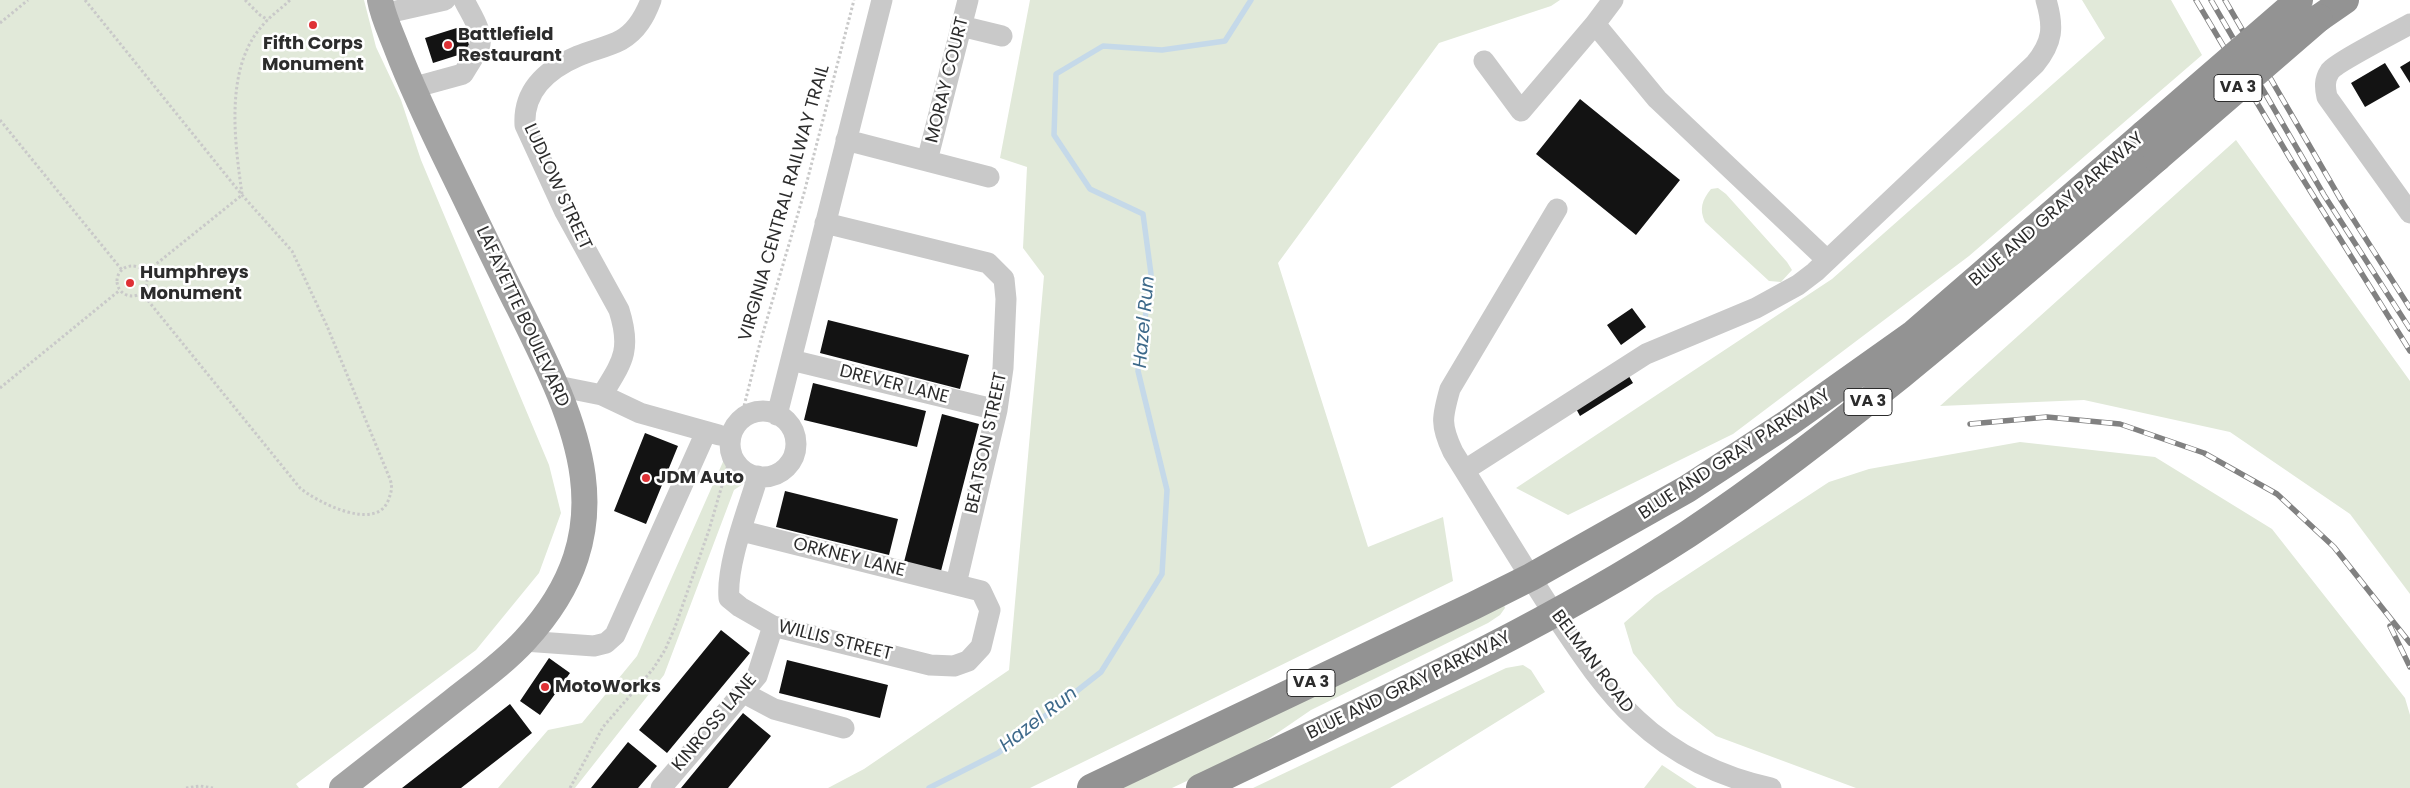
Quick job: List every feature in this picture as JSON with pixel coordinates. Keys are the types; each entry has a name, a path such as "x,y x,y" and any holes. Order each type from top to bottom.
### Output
{"highway":[{"name":"BLUE AND GRAY PARKWAY","path":"1092,788 1530,577 1687,489 1788,423 1912,335 2299,0"},
{"name":"BLUE AND GRAY PARKWAY","path":"1200,788 1394,695 1554,613 1622,575 1688,534 1822,438 2015,282 2340,0"},
{"path":"2319,18 2345,0"}],"main road":[{"name":"LAFAYETTE BOULEVARD","path":"342,788 465,692 524,641 557,599 573,565 581,541 585,511 584,481 579,451 557,386 412,88 382,7"}],"street":[{"path":"382,7 446,0"},
{"path":"412,88 463,74 479,48 481,38 479,30 464,0"},
{"name":"LUDLOW STREET","path":"602,395 623,361 625,341 623,322 619,310 565,212 525,124 524,111 528,98 535,86 554,70 577,57 623,39 636,28 646,13 651,0"},
{"path":"777,415 882,0"},
{"name":"MORAY COURT","path":"927,161 968,0"},
{"path":"1484,61 1521,111 1613,0"},
{"path":"1465,470 1646,354 1778,297 1798,285 2035,64 2046,51 2050,37 2052,21 2046,0"},
{"path":"1595,24 1657,99 1827,260"},
{"path":"2410,24 2334,67 2326,81 2328,98 2410,213"},
{"path":"961,26 1002,36"},
{"path":"846,140 989,177"},
{"name":"BELMAN ROAD","path":"1557,209 1450,389 1445,408 1444,433 1570,640 1620,702 1637,720 1662,740 1701,764 1732,778 1766,788"},
{"name":"BEATSON STREET","path":"825,223 988,263 1004,279 1006,299 1004,358 997,410 956,584"},
{"name":"DREVER LANE","path":"791,360 997,410"},
{"path":"557,386 602,395 640,413 730,438"},
{"path":"766,412 777,415 786,421 793,430 794,453 790,463 773,475 758,476 744,471 731,454 730,438 741,419 755,413 766,412"},
{"path":"524,641 594,646 606,643 615,635 706,432"},
{"name":"WILLIS STREET","path":"758,476 728,582 729,598 740,607 773,626 930,665 954,666 968,661 981,647 990,610 981,591 956,584"},
{"name":"ORKNEY LANE","path":"742,531 956,584"},
{"name":"KINROSS LANE","path":"661,788 757,676 773,626"},
{"path":"742,692 774,709 844,728"}],"path":[{"path":"0,23 28,0"},
{"path":"85,0 242,195 283,239 300,265 393,486 386,505 369,515 359,515 343,511 308,494 300,488 141,292"},
{"path":"245,0 268,20"},
{"name":"VIRGINIA CENTRAL RAILWAY TRAIL","path":"742,412 760,343 804,194 854,0"},
{"path":"242,195 234,132 238,74 247,51 260,27 289,1"},
{"path":"0,120 122,270"},
{"path":"145,273 242,195"},
{"path":"122,270 135,267 145,273"},
{"path":"122,270 117,282 120,290 128,295 141,292 146,284 145,273"},
{"path":"0,388 120,290"},
{"path":"570,788 603,727 653,669 665,650 709,530 729,462"},
{"path":"186,788 200,786 213,788"}],"green space":[{"path":"0,0 364,0 376,47 401,100 421,160 549,465 561,513 539,573 476,650 296,784 299,788 0,788"},
{"path":"1030,0 1560,0 1551,6 1439,43 1278,263 1368,547 1443,517 1453,581 1030,788 828,788 864,769 1009,670 1044,276 1023,248 1027,167 1000,158"},
{"path":"2082,0 2171,0 2202,55 1969,256 1733,434 1568,515 1516,488 1832,279 2105,38"},
{"path":"2236,140 2410,381 2410,594 2350,514 2230,432 2084,400 1940,406"},
{"path":"1718,188 1726,194 1787,262 1792,270 1781,282 1769,281 1705,222 1702,209 1705,197 1711,189"},
{"path":"2020,442 2155,457 2272,529 2405,698 2410,715 2410,788 1856,788 1716,736 1677,706 1633,653 1624,623 1655,596 1829,482 1869,469"},
{"path":"726,455 743,484 734,490 664,675 575,788 498,788 548,730 582,723 637,656"},
{"path":"1504,605 1505,608 1500,615 1488,623 1311,710 1254,749 1172,788 1114,788"},
{"path":"1523,665 1531,670 1545,692 1390,788 1253,788 1506,668"},
{"path":"1662,765 1697,788 1644,788"}],"building":[{"name":"Battlefield Restaurant","path":"463,26 471,51 433,63 425,38"},
{"path":"2410,61 2410,83 2400,67"},
{"path":"2385,63 2400,87 2365,107 2351,83"},
{"path":"1580,99 1680,180 1636,235 1536,154"},
{"path":"1632,308 1646,327 1621,345 1607,325"},
{"path":"828,320 969,355 960,389 820,353"},
{"path":"1627,373 1633,383 1580,416 1574,405"},
{"path":"813,383 926,411 917,447 804,420"},
{"path":"942,414 979,424 941,571 904,562"},
{"name":"JDM Auto","path":"645,433 678,446 646,524 614,511"},
{"path":"785,491 898,519 889,555 776,527"},
{"path":"721,630 750,653 667,753 639,730"},
{"name":"MotoWorks","path":"549,658 570,673 540,715 520,701"},
{"path":"787,660 888,685 880,718 779,693"},
{"path":"510,704 532,733 461,788 402,788"},
{"path":"743,713 771,736 728,788 681,788"},
{"path":"628,742 657,766 638,788 591,788"}],"waterway":[{"name":"Hazel Run","path":"929,788 998,753 1101,672 1162,574 1167,490 1138,371 1151,274 1143,214 1090,189 1054,135 1056,74 1103,46 1162,50 1225,41 1251,0"}],"railway":[{"path":"2196,0 2291,160 2410,351"},
{"path":"2211,0 2324,195 2410,329"},
{"path":"2225,0 2341,200 2410,308"},
{"path":"1970,424 2047,417 2120,424 2204,453 2277,494 2334,547 2410,643"},
{"path":"2390,626 2410,667"}],"place":[{"name":"Fifth Corps Monument","path":"313,25"},
{"name":"Battlefield Restaurant","path":"448,45"},
{"name":"Humphreys Monument","path":"130,283"},
{"name":"JDM Auto","path":"646,478"},
{"name":"MotoWorks","path":"545,687"}]}
